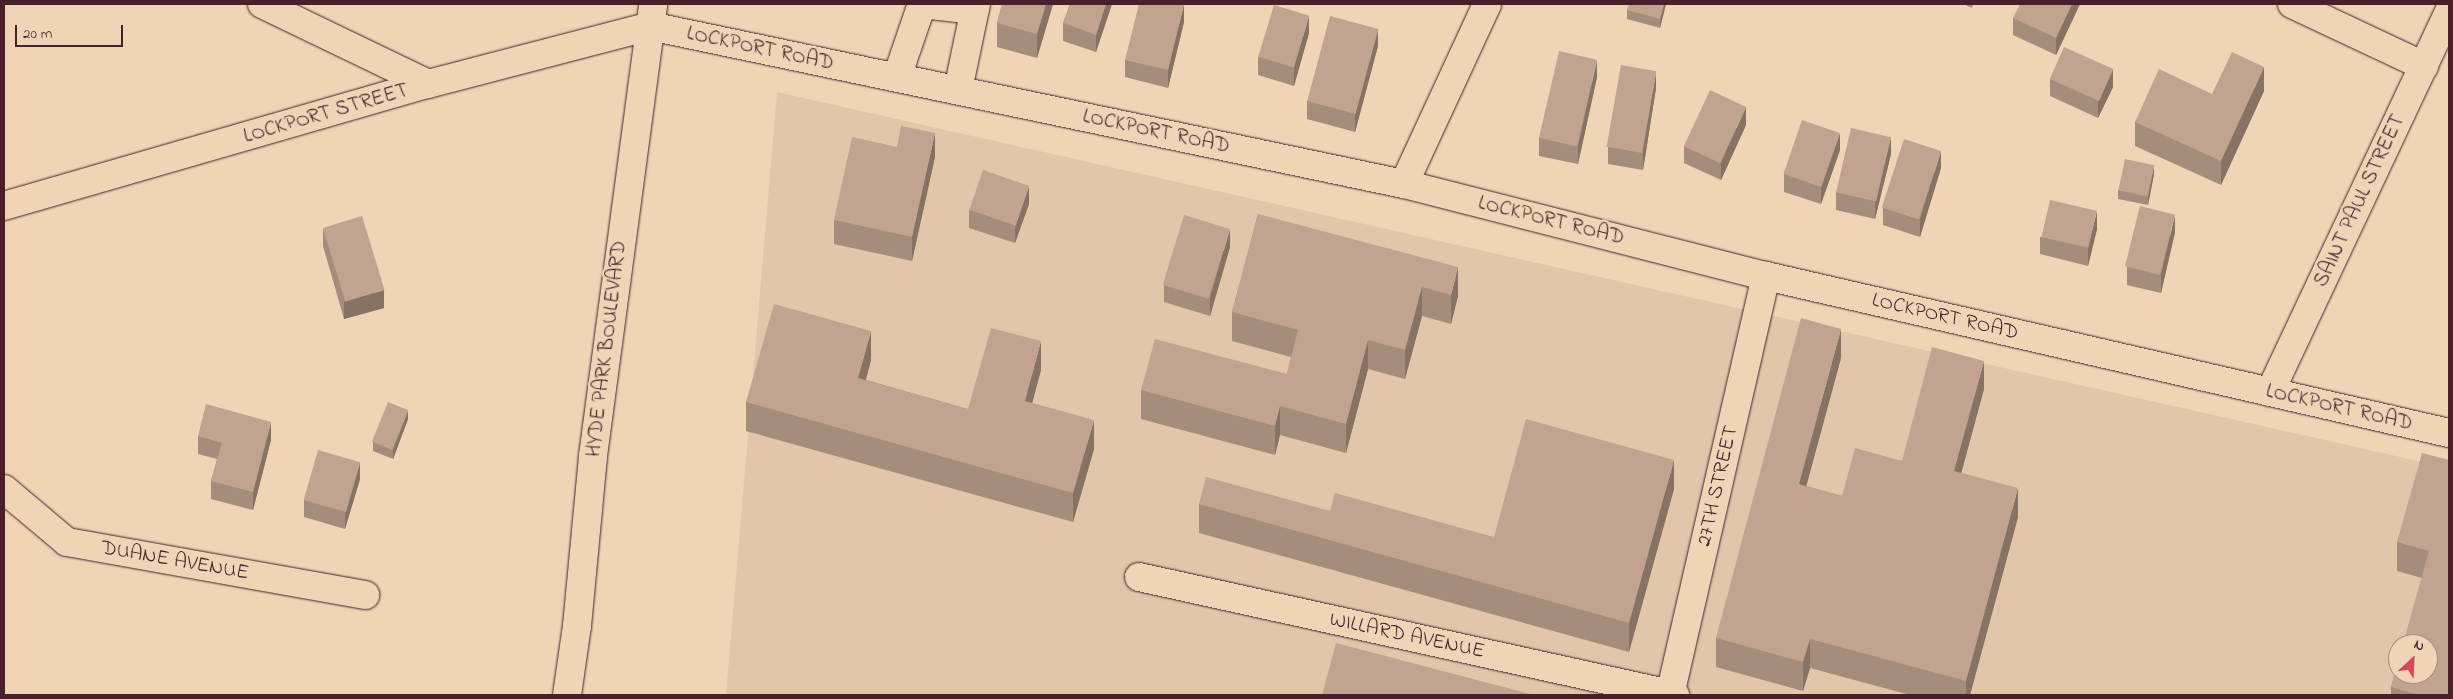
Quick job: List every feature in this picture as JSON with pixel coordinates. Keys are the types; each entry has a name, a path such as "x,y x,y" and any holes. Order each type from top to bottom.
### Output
{"street":[{"path":"262,4 428,84"},
{"path":"897,77 922,4 976,7 958,90"},
{"path":"1404,184 1487,4"},
{"path":"2292,4 2424,66"},
{"name":"SAINT PAUL STREET","path":"2270,392 2449,11"},
{"name":"LOCKPORT STREET","path":"4,206 428,84 651,15"},
{"name":"LOCKPORT ROAD","path":"651,15 897,77 1404,184 1766,276 2449,433"},
{"name":"HYDE PARK BOULEVARD","path":"567,695 577,626 593,456 651,15"},
{"name":"27TH STREET","path":"1672,695 1766,276"},
{"name":"DUANE AVENUE","path":"4,489 67,542 365,595"},
{"name":"WILLARD AVENUE","path":"1139,577 1672,695"}],"shaded area":[{"path":"777,92 2449,468 2449,695 726,695"}],"building":[{"path":"1002,4 1046,4 1037,34 997,23"},
{"path":"1070,4 1106,4 1096,35 1063,23"},
{"path":"1139,4 1184,4 1168,70 1125,60"},
{"path":"1629,4 1664,4 1660,19 1627,10"},
{"path":"2020,4 2072,4 2056,38 2013,18"},
{"path":"1274,5 1309,16 1294,67 1258,57"},
{"path":"1330,16 1378,29 1356,114 1307,101"},
{"path":"2064,47 2113,69 2099,101 2050,79"},
{"path":"1559,51 1597,60 1577,146 1539,138"},
{"path":"2232,52 2264,67 2221,161 2135,122 2159,69 2212,94"},
{"path":"1621,65 1656,71 1642,153 1607,147"},
{"path":"1710,90 1746,107 1720,163 1684,146"},
{"path":"1802,120 1840,133 1821,187 1783,174"},
{"path":"901,126 935,133 912,237 834,220 852,137 897,147"},
{"path":"1851,128 1891,137 1876,202 1836,192"},
{"path":"1904,139 1941,151 1919,220 1882,207"},
{"path":"2125,159 2154,165 2148,197 2118,190"},
{"path":"983,170 1029,186 1016,226 969,210"},
{"path":"2050,200 2097,211 2088,248 2041,237"},
{"path":"2140,206 2175,215 2160,275 2125,266"},
{"path":"1258,214 1458,267 1451,295 1422,287 1405,350 1368,340 1346,424 1280,406 1275,426 1141,390 1155,339 1287,374 1298,330 1232,312"},
{"path":"1184,215 1230,229 1209,299 1163,285"},
{"path":"362,216 385,290 345,302 323,228"},
{"path":"774,304 871,331 858,378 968,409 991,328 1041,341 1025,401 1094,420 1073,493 746,402"},
{"path":"1801,318 1841,329 1799,484 1842,496 1855,448 1902,461 1932,347 1984,361 1954,471 2018,488 1966,681 1810,639 1803,662 1716,638"},
{"path":"388,402 408,410 392,450 372,442"},
{"path":"206,404 271,422 253,492 211,481 222,443 198,436"},
{"path":"1526,419 1674,460 1629,623 1199,504 1206,477 1330,511 1335,493 1494,537"},
{"path":"318,450 360,462 346,512 304,500"},
{"path":"2422,453 2449,460 2449,695 2419,695 2391,687 2392,684 2438,684 2438,634 2406,634 2429,551 2397,542"},
{"path":"1336,643 1534,695 1322,695"}]}
